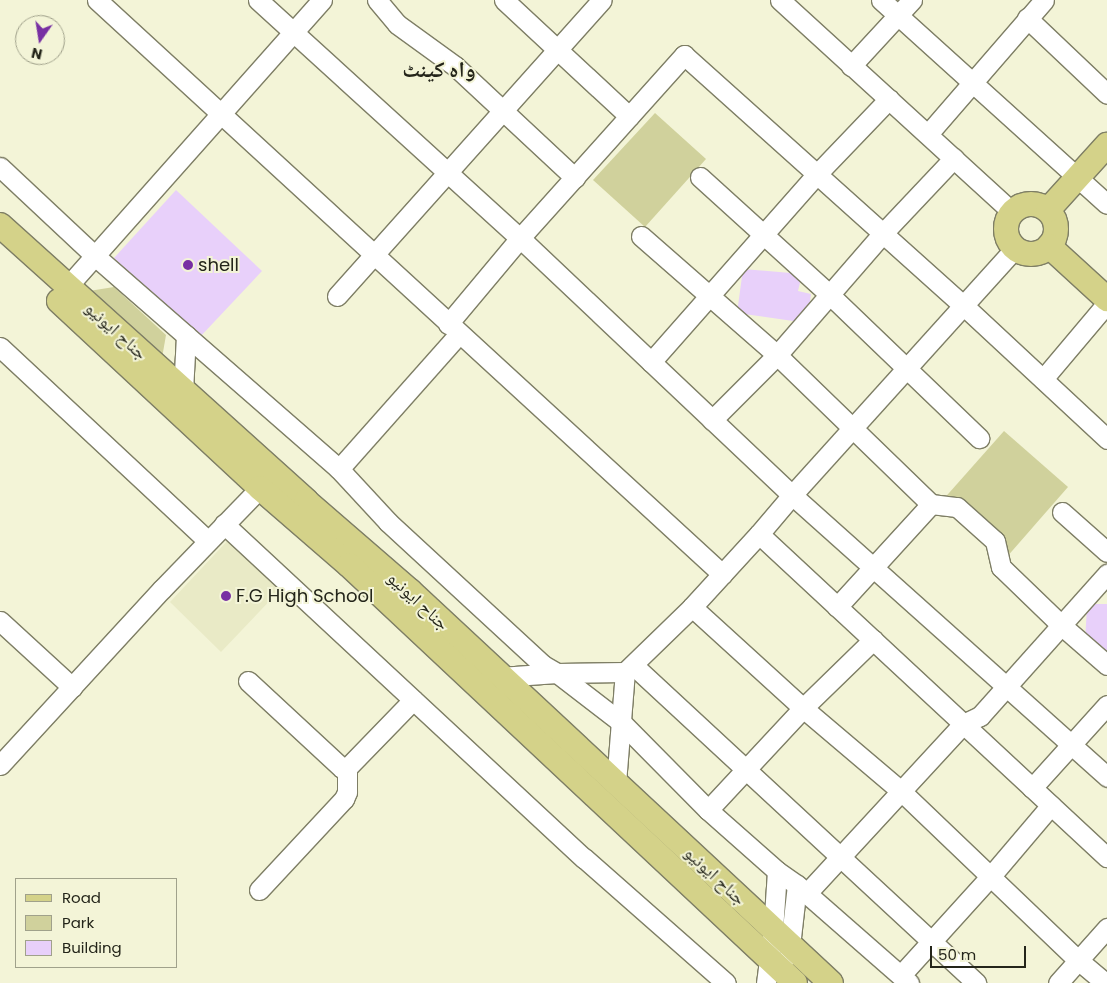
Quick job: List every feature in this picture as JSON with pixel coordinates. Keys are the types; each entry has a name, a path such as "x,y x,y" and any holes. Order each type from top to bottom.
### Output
{"main road":[{"path":"1048,210 1107,145"},
{"path":"1026,204 1041,206 1048,210 1056,224 1056,232 1049,246 1038,253 1026,254 1015,248 1010,243 1005,231 1012,212 1026,204"},
{"name":"جناح ایونیو","path":"0,225 183,391 410,591 500,677 831,983"},
{"name":"جناح ایونیو","path":"0,246 260,488 349,565 769,958 783,981"},
{"path":"1049,246 1107,299"}],"street":[{"path":"97,0 453,329 722,574"},
{"path":"258,0 447,174 520,238 792,495 1107,777"},
{"path":"67,287 322,0"},
{"path":"377,0 397,24 456,66 502,112 575,178"},
{"path":"504,0 629,116"},
{"path":"337,296 602,0"},
{"path":"780,0 1012,212"},
{"path":"881,0 1107,204"},
{"path":"851,66 912,0"},
{"path":"928,134 1044,0"},
{"path":"1027,18 1107,94"},
{"path":"339,469 453,329 520,238 684,55 963,305 1107,439"},
{"path":"651,362 817,174 889,99"},
{"path":"712,420 776,355 882,233 954,158"},
{"path":"0,167 96,256 339,469 388,522 543,665 557,672 622,723 708,810 905,979 931,941 990,877 1051,805"},
{"path":"700,177 830,295 979,438"},
{"path":"641,236 776,355 931,504 957,507 995,541 1001,567 1061,625 1107,665"},
{"path":"616,783 629,669 692,607 759,534 1015,248"},
{"path":"1043,379 1107,303"},
{"path":"183,391 186,335"},
{"path":"0,347 208,541"},
{"path":"0,765 208,541 260,488"},
{"path":"837,607 931,504"},
{"path":"1062,512 1107,552"},
{"path":"224,524 584,858 726,983"},
{"path":"759,534 1107,857"},
{"path":"769,958 782,938 802,889 841,857 963,724 980,716 1107,574"},
{"path":"692,607 803,708 901,791 1078,960 1105,983"},
{"path":"0,621 72,687"},
{"path":"708,810 803,708 873,640"},
{"path":"500,677 629,669 747,770 976,983"},
{"path":"248,681 342,768 347,768"},
{"path":"259,890 344,799 347,792 347,768 413,700"},
{"path":"1032,788 1107,705"},
{"path":"777,871 783,981"},
{"path":"1058,983 1107,928"}],"shaded area":[{"name":"F.G High School","path":"230,538 281,589 221,652 170,602"}],"green space":[{"path":"655,113 706,159 645,227 593,180"},
{"path":"114,287 166,335 162,358 89,291"},
{"path":"1004,431 1068,487 1005,559 941,502"}],"building":[{"name":"shell","path":"176,190 262,271 199,338 114,258"},
{"path":"743,269 802,274 798,291 811,294 807,323 737,313"},
{"path":"1093,604 1107,604 1107,657 1085,641 1087,607"}],"place":[{"name":"shell","path":"188,265"},
{"name":"F.G High School","path":"226,596"}],"district":[{"name":"واہ کینٹ","path":"439,70"}]}
